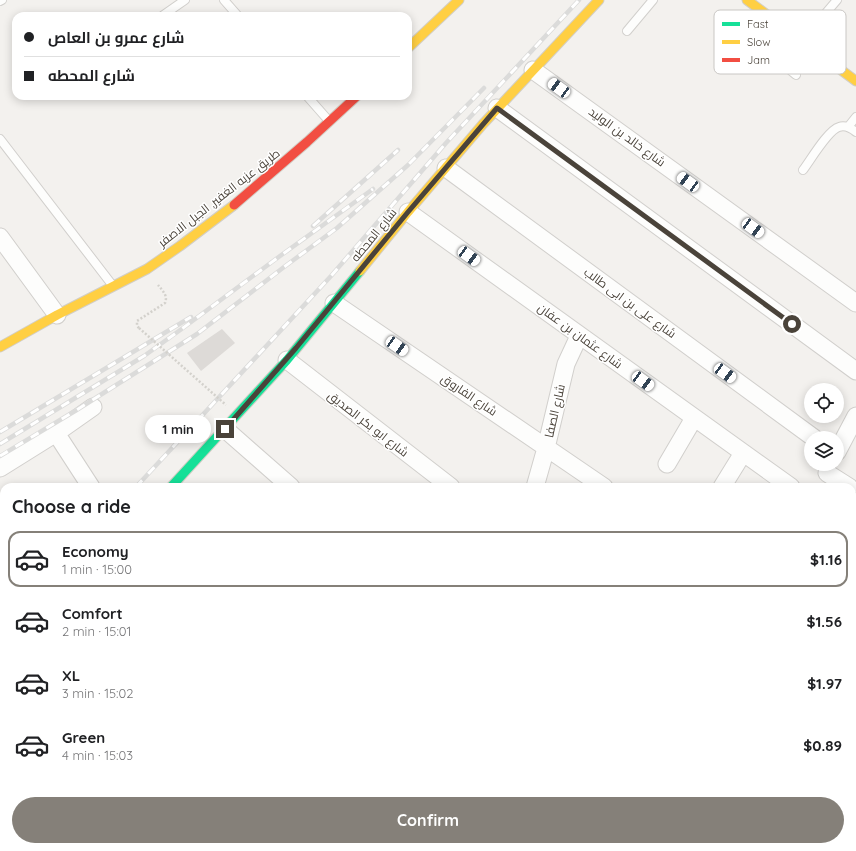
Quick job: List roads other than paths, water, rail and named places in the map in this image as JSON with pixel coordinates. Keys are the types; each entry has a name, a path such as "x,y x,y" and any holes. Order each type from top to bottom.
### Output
{"street":[{"path":"412,44 459,0"},
{"name":"شارع المحطه","path":"175,483 286,360 408,212 497,108 599,0"},
{"path":"747,0 761,10"},
{"name":"شارع خالد بن الوليد","path":"533,70 856,303"},
{"path":"846,74 856,81"},
{"name":"طريق عزبه الغفير, الجبل الاصفر","path":"0,347 57,315 147,269 180,246 223,214 264,180 353,100"},
{"path":"497,108 856,372"},
{"name":"شارع على بن ابى طالب","path":"446,168 804,431"},
{"name":"شارع عثمان بن عفان","path":"408,212 785,483"},
{"path":"0,237 57,315"},
{"name":"شارع الفاروق","path":"334,303 598,483"},
{"name":"شارع الصفا","path":"536,483 566,364 579,336"},
{"name":"شارع ابو بكر الصديق","path":"286,360 446,483"},
{"path":"0,468 93,408"},
{"path":"844,439 856,416"},
{"path":"667,464 694,418"},
{"path":"225,429 286,483"},
{"path":"56,433 88,483"},
{"path":"724,483 743,453"},
{"path":"826,475 841,483"}],"lane":[{"path":"168,12 185,0"},
{"path":"224,0 234,12"},
{"path":"627,31 653,0"},
{"path":"828,10 837,0"},
{"path":"311,100 330,122"},
{"path":"848,127 856,117"},
{"path":"803,170 831,131 839,127 848,127 856,132"},
{"path":"0,139 113,286"}],"railway":[{"path":"140,483 331,276 446,143 579,0"},
{"path":"0,456 75,411 197,334 337,228 408,165 484,88"},
{"path":"313,226 398,150"},
{"path":"0,444 144,356 373,189"},
{"path":"0,432 191,317"}]}
